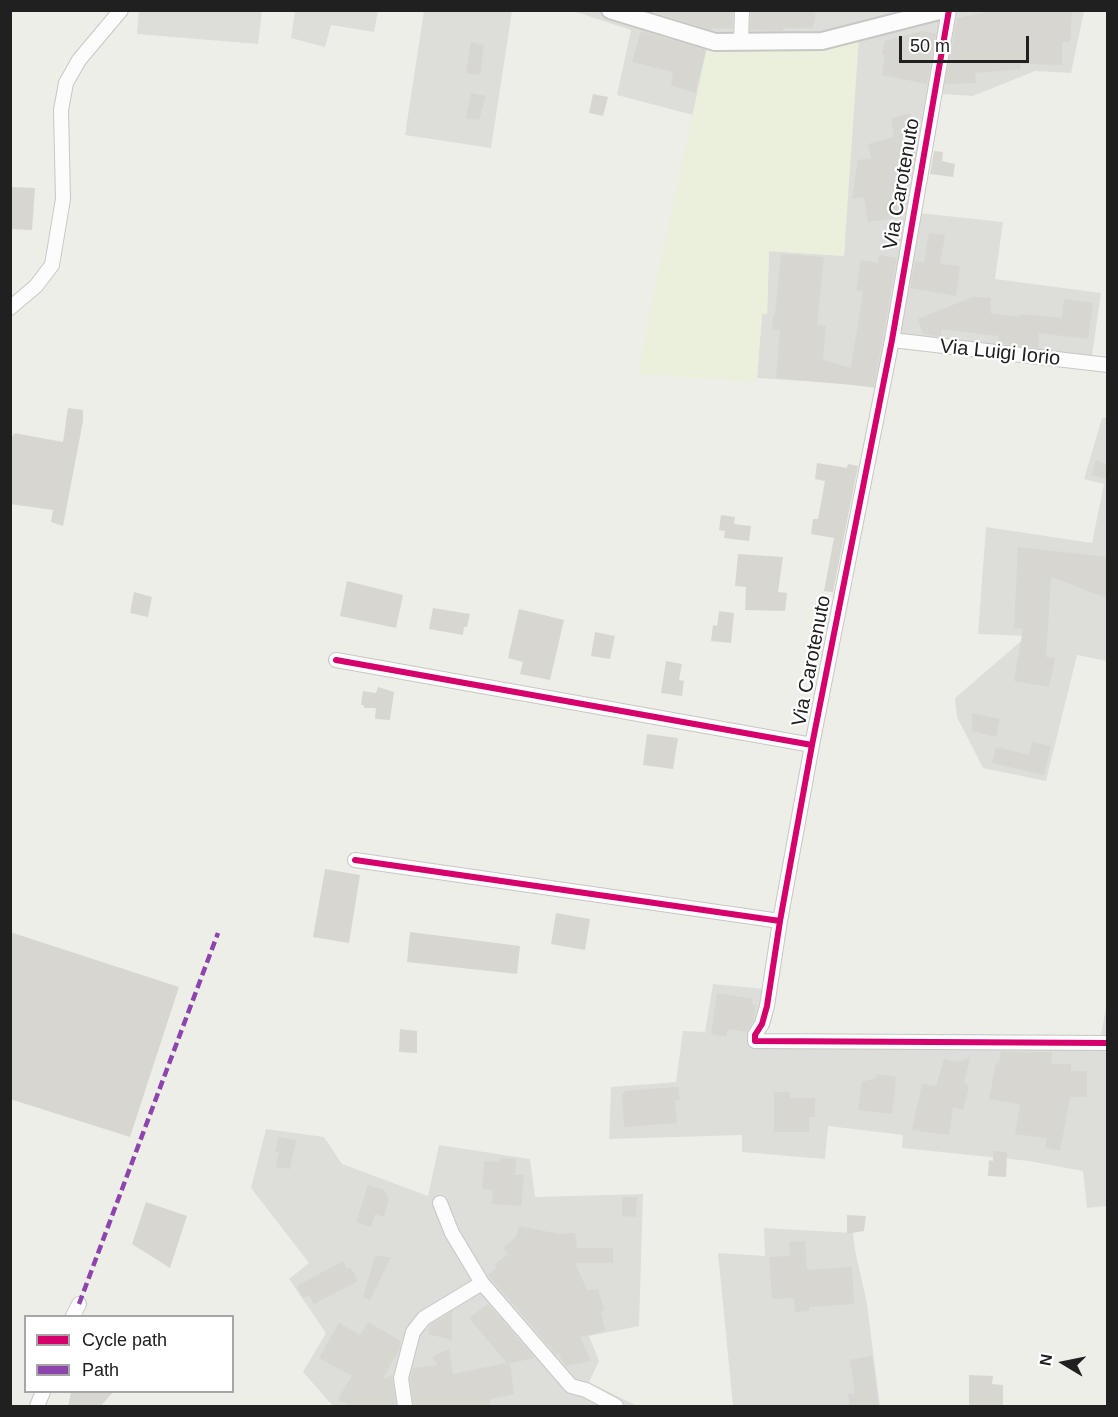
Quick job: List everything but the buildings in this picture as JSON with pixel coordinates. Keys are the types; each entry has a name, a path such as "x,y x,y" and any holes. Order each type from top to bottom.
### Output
{"street":[{"path":"10,308 36,286 52,265 63,199 61,110 66,83 80,60 121,10"},
{"path":"610,10 714,42 822,41 943,11"},
{"path":"741,42 742,10"},
{"name":"Via Carotenuto","path":"943,11 892,340 812,746 780,921 768,1006 762,1024 755,1035 755,1041 1107,1043"},
{"name":"Via Luigi Iorio","path":"892,340 1107,365"},
{"path":"336,660 812,746"},
{"path":"355,860 780,921"},
{"path":"440,1203 452,1233 482,1284 571,1386 586,1390 616,1407"},
{"path":"405,1407 401,1378 413,1332 424,1318 482,1284"},
{"path":"37,1407 43,1393"}],"shaded area":[{"path":"295,10 378,11 374,32 331,25 325,47 291,38"},
{"path":"139,11 262,11 258,44 137,34"},
{"path":"424,11 512,11 491,148 405,135"},
{"path":"573,11 1084,11 1071,73 1035,71 973,96 941,94 919,213 1003,222 995,279 1101,293 1090,370 895,348 887,390 847,384 757,378 762,314 767,314 769,251 844,256 846,206 707,48 693,115 617,95 631,30"},
{"path":"1102,418 1107,418 1107,661 1077,655 1046,781 983,768 957,717 955,698 1027,636 978,634 986,527 1092,543 1104,484 1084,479"},
{"path":"713,984 774,990 765,1034 1100,1040 1107,1003 1107,1206 1087,1208 1083,1171 1029,1161 902,1148 903,1135 828,1126 825,1159 742,1152 742,1135 609,1139 611,1087 676,1082 683,1031 705,1032"},
{"path":"266,1129 324,1137 342,1164 428,1196 439,1145 530,1159 535,1197 643,1194 639,1326 589,1336 599,1361 589,1382 637,1406 333,1406 303,1372 326,1333 289,1279 309,1263 251,1188"},
{"path":"764,1228 853,1233 867,1304 880,1406 733,1406 718,1253 765,1256"}],"green space":[{"path":"859,37 844,256 769,251 767,314 762,314 757,378 752,382 639,374 647,324 707,48"}],"marked path":[{"path":"79,1304 218,933"}],"cycle path":[{"path":"949,10 892,340 812,745 767,1006 762,1024 755,1035 755,1041 1108,1043"},
{"path":"336,660 812,745"},
{"path":"355,860 780,921"}]}
